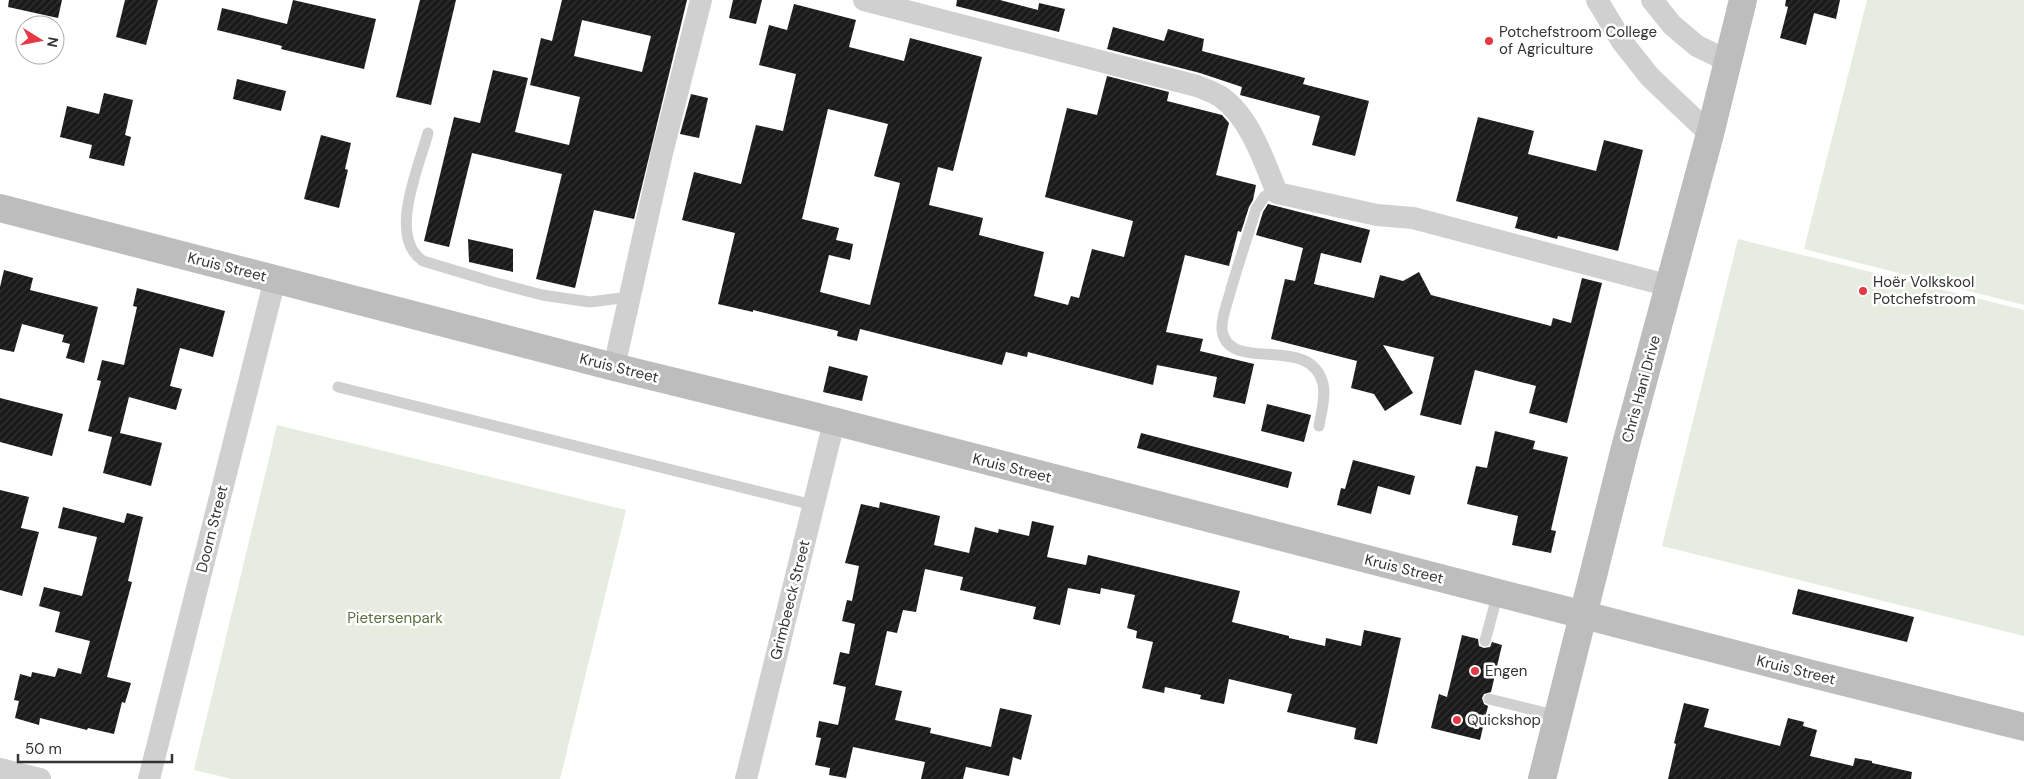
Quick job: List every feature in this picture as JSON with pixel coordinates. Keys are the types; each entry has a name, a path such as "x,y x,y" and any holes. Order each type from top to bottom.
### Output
{"street":[{"path":"614,366 662,153 701,0"},
{"path":"864,0 1197,86 1221,96 1242,118 1258,148 1277,193 1378,215 1413,218 1670,286"},
{"path":"1597,0 1623,43 1650,77 1710,134"},
{"path":"1652,0 1672,25 1697,46 1728,61"},
{"name":"Chris Hani Drive","path":"1542,779 1628,439 1710,134 1743,0"},
{"name":"Kruis Street","path":"0,208 1808,673 2024,726"},
{"name":"Doorn Street","path":"149,779 276,279"},
{"name":"Grimbeeck Street","path":"746,779 834,422"},
{"path":"0,769 40,779"}],"lane":[{"path":"428,133 407,209 405,231 411,249 416,256 423,261 484,280 542,295 590,302 629,297"},
{"path":"1277,193 1265,196 1256,209 1225,310 1222,330 1225,341 1239,351 1291,355 1308,363 1315,369 1323,383 1324,392 1318,426"},
{"path":"338,387 813,505"},
{"path":"1485,641 1498,593"},
{"path":"1489,699 1558,716"}],"green space":[{"path":"1867,0 2024,0 2024,305 1804,249"},
{"path":"1738,239 2024,310 2024,636 1662,546"},
{"name":"Pietersenpark","path":"277,425 626,510 560,779 232,779 194,770"}],"building":[{"path":"9,0 62,0 59,15 44,15 8,7"},
{"path":"125,0 158,0 146,45 116,37"},
{"path":"293,0 376,19 364,69 281,49 282,46 217,30 222,8 287,24"},
{"path":"420,0 456,0 431,105 396,97"},
{"path":"562,0 687,0 634,219 594,210 575,288 536,279 562,174 472,153 449,247 424,241 454,117 480,123 493,70 528,78 515,132 569,145 580,97 530,85 541,38 552,41","holes":["582,20 651,36 642,72 574,56"]},
{"path":"733,0 762,0 756,24 729,18"},
{"path":"957,0 1000,0 1038,10 1039,3 1065,9 1059,32 956,6"},
{"path":"1786,0 1840,0 1836,19 1814,13 1806,45 1780,38 1788,7 1785,6"},
{"path":"794,4 856,20 849,47 904,61 910,38 982,57 953,171 938,167 929,205 983,218 979,235 1044,252 1034,296 1068,305 1071,296 1079,298 1092,249 1124,257 1133,221 1045,197 1067,108 1097,115 1107,76 1169,92 1167,101 1222,115 1229,123 1216,175 1256,185 1253,200 1241,232 1238,231 1229,266 1185,255 1166,332 1203,339 1200,351 1254,364 1245,404 1213,397 1217,377 1157,365 1153,385 1028,352 1027,357 1006,352 1002,365 860,329 857,341 837,336 838,331 753,310 753,312 718,304 735,233 682,220 694,172 741,184 756,125 783,131 796,74 759,65 769,25 787,30","holes":["828,109 888,124 874,176 900,183 870,305 820,292 829,255 850,260 853,244 836,240 839,228 802,219"]},
{"path":"1113,27 1164,41 1168,29 1204,39 1202,51 1305,78 1303,84 1369,101 1355,156 1312,145 1320,116 1240,95 1242,87 1200,73 1107,49"},
{"path":"237,79 286,91 281,111 233,99"},
{"path":"104,93 133,100 125,135 131,137 124,166 89,158 92,145 60,137 67,106 99,114"},
{"path":"691,94 708,98 699,138 680,134"},
{"path":"1478,117 1534,131 1528,154 1596,171 1604,140 1643,150 1618,251 1558,236 1557,239 1515,228 1518,217 1456,201"},
{"path":"321,135 351,143 345,169 348,170 339,208 304,199"},
{"path":"1268,204 1370,230 1361,263 1321,253 1314,284 1374,298 1380,275 1403,281 1419,272 1431,295 1551,326 1553,318 1571,323 1582,278 1602,283 1567,423 1529,413 1536,386 1475,370 1461,425 1420,415 1434,357 1383,345 1413,393 1385,411 1374,394 1351,388 1357,361 1271,339 1285,279 1295,281 1303,248 1256,235 1263,212"},
{"path":"468,239 513,249 513,272 469,262"},
{"path":"4,270 33,278 30,290 98,307 84,363 66,358 70,344 62,342 64,335 22,324 14,352 0,349 0,287"},
{"path":"137,288 225,311 213,357 180,348 170,386 182,389 176,410 129,397 120,433 162,443 151,486 103,473 112,437 88,431 101,381 97,380 102,360 124,365 137,307 133,306"},
{"path":"829,366 868,376 862,401 823,392"},
{"path":"0,398 63,414 52,456 0,442"},
{"path":"1267,404 1311,415 1304,442 1261,431"},
{"path":"1495,431 1535,441 1533,449 1568,457 1551,530 1556,531 1551,553 1512,545 1518,516 1467,504 1476,466 1487,468"},
{"path":"1141,433 1292,472 1288,488 1137,448"},
{"path":"1353,460 1415,476 1410,495 1378,486 1371,514 1337,505 1341,488 1345,489"},
{"path":"0,490 29,497 21,528 39,532 22,596 0,590"},
{"path":"880,502 940,516 934,545 969,553 975,527 998,533 999,529 1029,536 1032,521 1054,526 1047,557 1086,565 1088,555 1240,591 1232,622 1289,636 1289,638 1325,646 1326,638 1361,646 1364,630 1401,638 1377,744 1354,739 1356,728 1287,712 1292,694 1229,679 1224,704 1200,699 1201,695 1165,687 1164,693 1142,688 1153,642 1136,638 1137,631 1127,628 1135,595 1101,588 1100,594 1068,588 1060,625 1033,619 1036,607 960,590 963,577 925,569 916,612 903,610 897,633 887,631 875,685 902,691 895,720 931,728 930,733 991,747 1000,708 1032,715 1021,760 1013,757 1009,776 966,767 963,779 921,779 925,762 853,747 846,778 829,775 830,768 815,765 821,738 816,737 819,721 838,725 846,687 833,684 840,652 849,654 855,624 842,621 847,600 852,601 859,566 845,563 861,504 879,508"},
{"path":"63,507 124,523 127,513 143,517 128,581 132,582 107,677 131,683 125,703 122,702 114,734 88,728 87,730 40,718 39,725 15,718 19,701 14,700 20,674 31,677 32,672 55,677 58,668 81,674 90,641 55,632 60,612 39,606 44,587 82,596 97,537 58,528"},
{"path":"1798,589 1914,617 1907,642 1792,614"},
{"path":"1462,635 1478,639 1479,646 1484,648 1490,647 1492,642 1502,645 1491,692 1484,694 1482,698 1484,704 1488,706 1480,740 1431,728 1439,694 1447,697"},
{"path":"1684,703 1709,709 1704,727 1780,746 1788,718 1804,722 1803,726 1817,730 1810,756 1853,766 1855,758 1872,761 1872,763 1912,772 1911,779 1668,779 1676,744 1674,743"}],"place":[{"name":"Potchefstroom College of Agriculture","path":"1489,41"},
{"name":"Hoër Volkskool Potchefstroom","path":"1863,291"},
{"name":"Engen","path":"1475,671"},
{"name":"Quickshop","path":"1457,720"}]}
